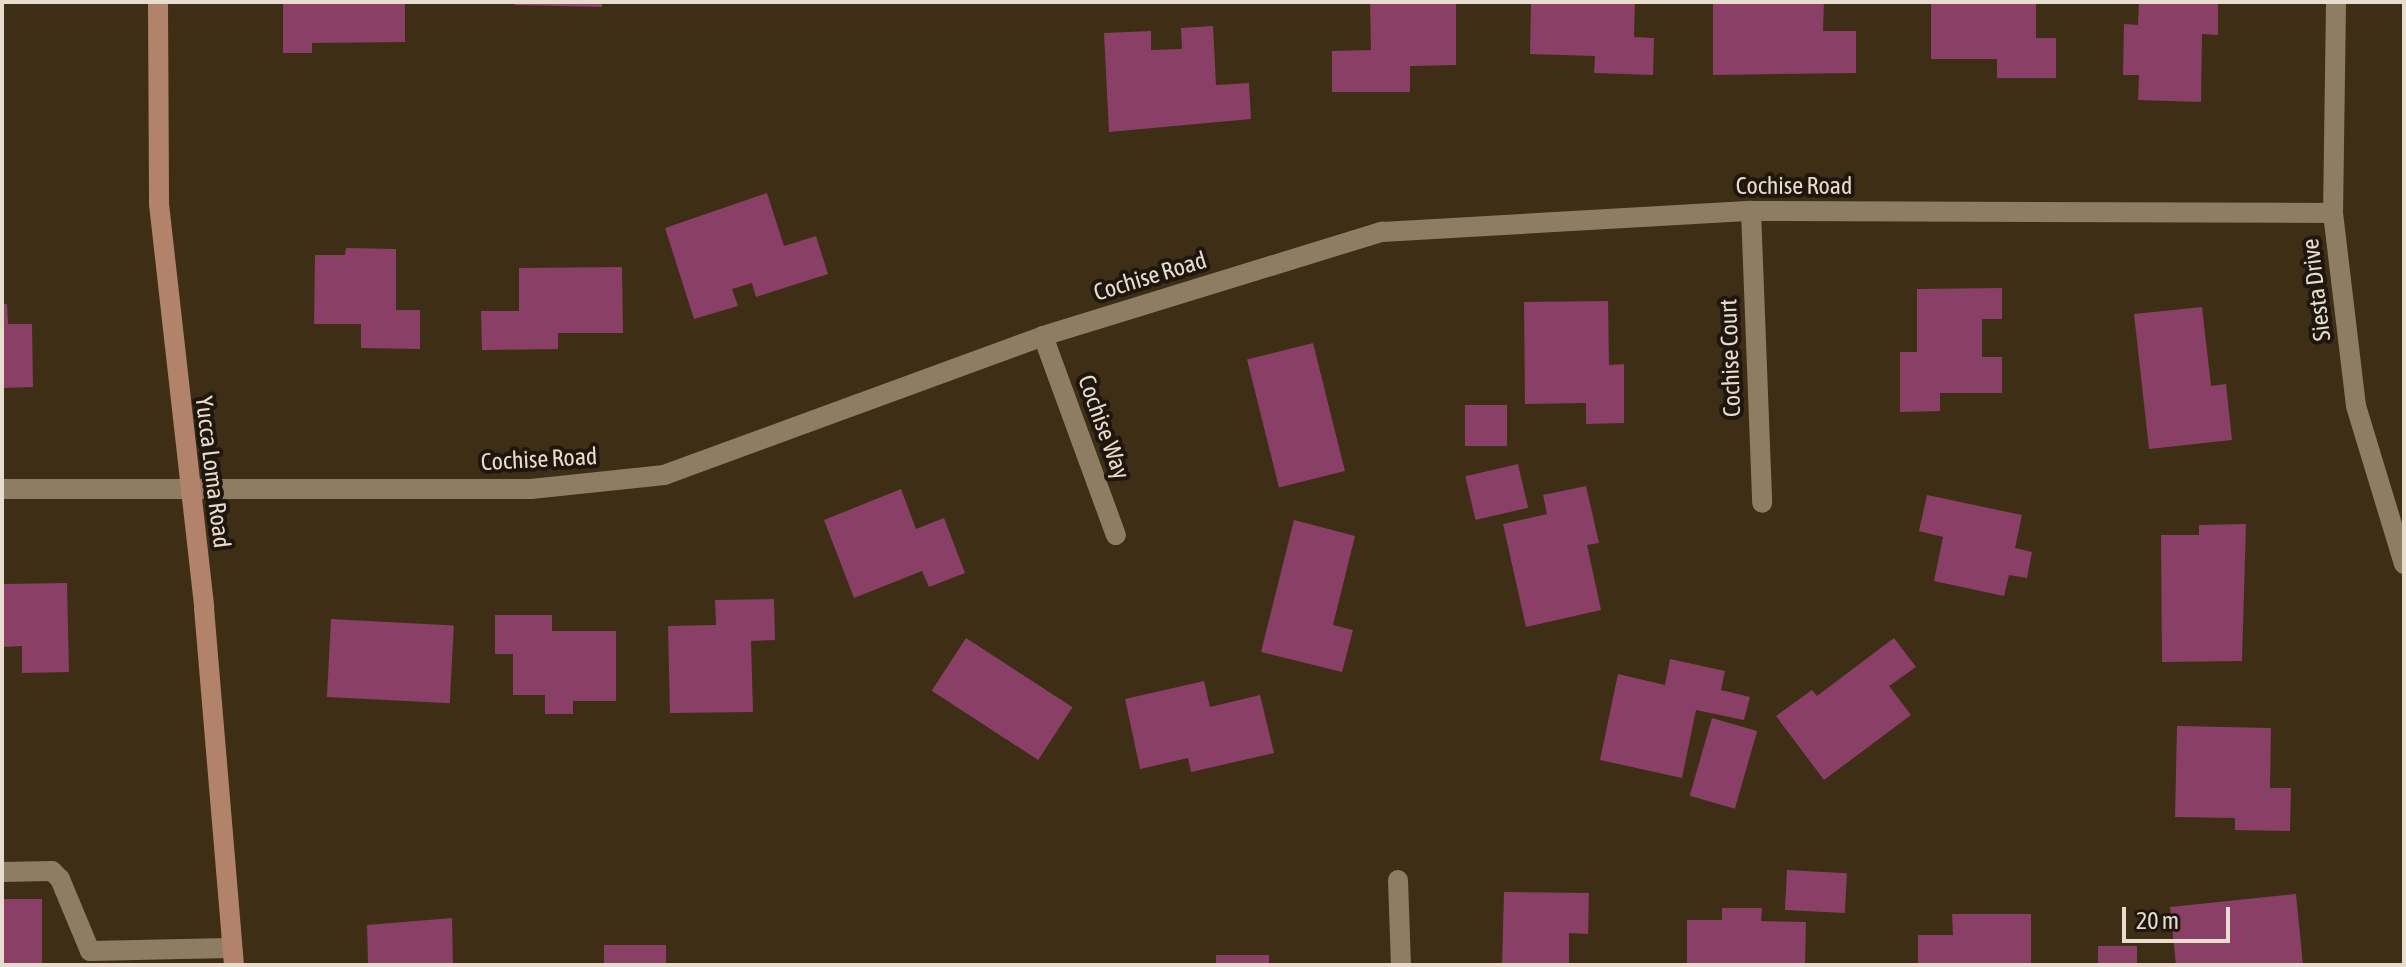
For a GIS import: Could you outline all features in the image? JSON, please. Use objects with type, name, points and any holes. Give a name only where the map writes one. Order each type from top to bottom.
[{"type":"main road","name":"Yucca Loma Road","points":[[158,2],[159,204],[225,822],[229,959]]},
{"type":"street","name":"Siesta Drive","points":[[2336,2],[2333,213],[2356,406],[2404,564]]},
{"type":"street","name":"Cochise Road","points":[[2,489],[531,489],[664,475],[1043,336],[1382,232],[1751,211],[2333,213]]},
{"type":"street","name":"Cochise Court","points":[[1751,211],[1762,503]]},
{"type":"street","name":"Cochise Way","points":[[1043,336],[1116,535]]},
{"type":"street","points":[[2,872],[52,871],[60,879],[90,951],[229,959]]},
{"type":"street","points":[[1398,880],[1401,965]]},
{"type":"building","points":[[283,2],[405,2],[405,42],[312,43],[312,53],[283,53]]},
{"type":"building","points":[[514,2],[602,2],[602,7],[514,5]]},
{"type":"building","points":[[1370,2],[1456,2],[1456,65],[1410,66],[1410,92],[1332,92],[1332,51],[1371,50]]},
{"type":"building","points":[[1531,2],[1635,2],[1634,37],[1654,38],[1653,75],[1594,73],[1595,56],[1530,54]]},
{"type":"building","points":[[1713,2],[1824,2],[1823,31],[1856,31],[1856,73],[1713,75]]},
{"type":"building","points":[[1931,2],[2036,2],[2036,38],[2056,38],[2056,78],[1997,78],[1997,59],[1931,59]]},
{"type":"building","points":[[2139,2],[2218,2],[2218,35],[2202,34],[2201,102],[2138,100],[2139,75],[2123,75],[2124,24],[2138,25]]},
{"type":"building","points":[[1213,26],[1216,85],[1249,83],[1251,119],[1109,132],[1104,33],[1151,31],[1151,50],[1182,49],[1181,28]]},
{"type":"building","points":[[767,193],[784,246],[816,236],[828,274],[756,297],[752,283],[732,289],[738,306],[694,319],[665,228]]},
{"type":"building","points":[[346,248],[396,249],[396,310],[420,310],[420,349],[361,348],[361,324],[314,324],[315,255],[345,255]]},
{"type":"building","points":[[622,267],[623,333],[558,333],[558,349],[482,350],[481,311],[519,311],[519,268]]},
{"type":"building","points":[[2002,288],[2002,319],[1982,319],[1982,357],[2002,357],[2002,393],[1940,393],[1940,411],[1900,412],[1900,352],[1917,352],[1917,289]]},
{"type":"building","points":[[1608,301],[1609,365],[1624,364],[1624,423],[1586,424],[1586,403],[1525,404],[1524,302]]},
{"type":"building","points":[[2,304],[7,304],[8,324],[32,324],[33,387],[2,388]]},
{"type":"building","points":[[2202,307],[2211,386],[2226,384],[2232,440],[2149,449],[2134,314]]},
{"type":"building","points":[[1313,343],[1345,471],[1279,488],[1247,359]]},
{"type":"building","points":[[1465,405],[1507,405],[1507,446],[1465,446]]},
{"type":"building","points":[[1518,464],[1528,508],[1476,520],[1465,476]]},
{"type":"building","points":[[1586,486],[1599,543],[1587,545],[1601,610],[1526,627],[1503,524],[1547,514],[1543,495]]},
{"type":"building","points":[[901,489],[916,529],[944,518],[965,573],[929,587],[922,571],[854,598],[824,520]]},
{"type":"building","points":[[1927,495],[2022,515],[2015,548],[2032,552],[2027,578],[2009,575],[2004,596],[1934,581],[1943,537],[1919,531]]},
{"type":"building","points":[[1294,520],[1355,536],[1333,625],[1353,630],[1342,672],[1261,652]]},
{"type":"building","points":[[2246,524],[2242,661],[2162,662],[2161,535],[2199,535],[2199,525]]},
{"type":"building","points":[[67,583],[69,672],[22,673],[22,646],[2,647],[2,584]]},
{"type":"building","points":[[774,599],[775,640],[751,641],[753,712],[670,713],[668,626],[716,625],[715,600]]},
{"type":"building","points":[[495,615],[552,615],[552,631],[616,631],[616,701],[573,701],[573,714],[545,714],[545,695],[513,695],[513,654],[495,654]]},
{"type":"building","points":[[331,619],[454,625],[450,703],[327,697]]},
{"type":"building","points":[[966,638],[1073,707],[1038,760],[932,691]]},
{"type":"building","points":[[1894,638],[1916,667],[1889,686],[1911,715],[1824,780],[1776,716],[1812,690],[1817,696]]},
{"type":"building","points":[[1670,659],[1725,671],[1721,690],[1750,697],[1744,720],[1696,710],[1682,778],[1600,760],[1618,674],[1665,685]]},
{"type":"building","points":[[1204,681],[1210,707],[1260,695],[1274,753],[1191,772],[1188,758],[1140,769],[1125,699]]},
{"type":"building","points":[[1712,718],[1757,731],[1735,809],[1690,796]]},
{"type":"building","points":[[2177,726],[2271,728],[2270,788],[2291,788],[2290,831],[2235,830],[2235,818],[2175,817]]},
{"type":"building","points":[[1787,870],[1847,873],[1845,913],[1785,910]]},
{"type":"building","points":[[1504,892],[1589,893],[1588,934],[1569,933],[1569,965],[1502,965]]},
{"type":"building","points":[[2296,894],[2303,965],[2176,965],[2170,907]]},
{"type":"building","points":[[2,899],[42,899],[42,965],[2,965]]},
{"type":"building","points":[[1722,908],[1762,908],[1761,921],[1806,922],[1805,965],[1687,965],[1687,920],[1722,920]]},
{"type":"building","points":[[1952,914],[2031,914],[2031,965],[1918,965],[1918,935],[1953,935]]},
{"type":"building","points":[[452,918],[453,965],[368,965],[367,925]]},
{"type":"building","points":[[604,945],[666,945],[666,965],[604,965]]},
{"type":"building","points":[[2098,946],[2137,946],[2137,965],[2098,965]]},
{"type":"building","points":[[1216,955],[1269,955],[1269,965],[1216,965]]}]
